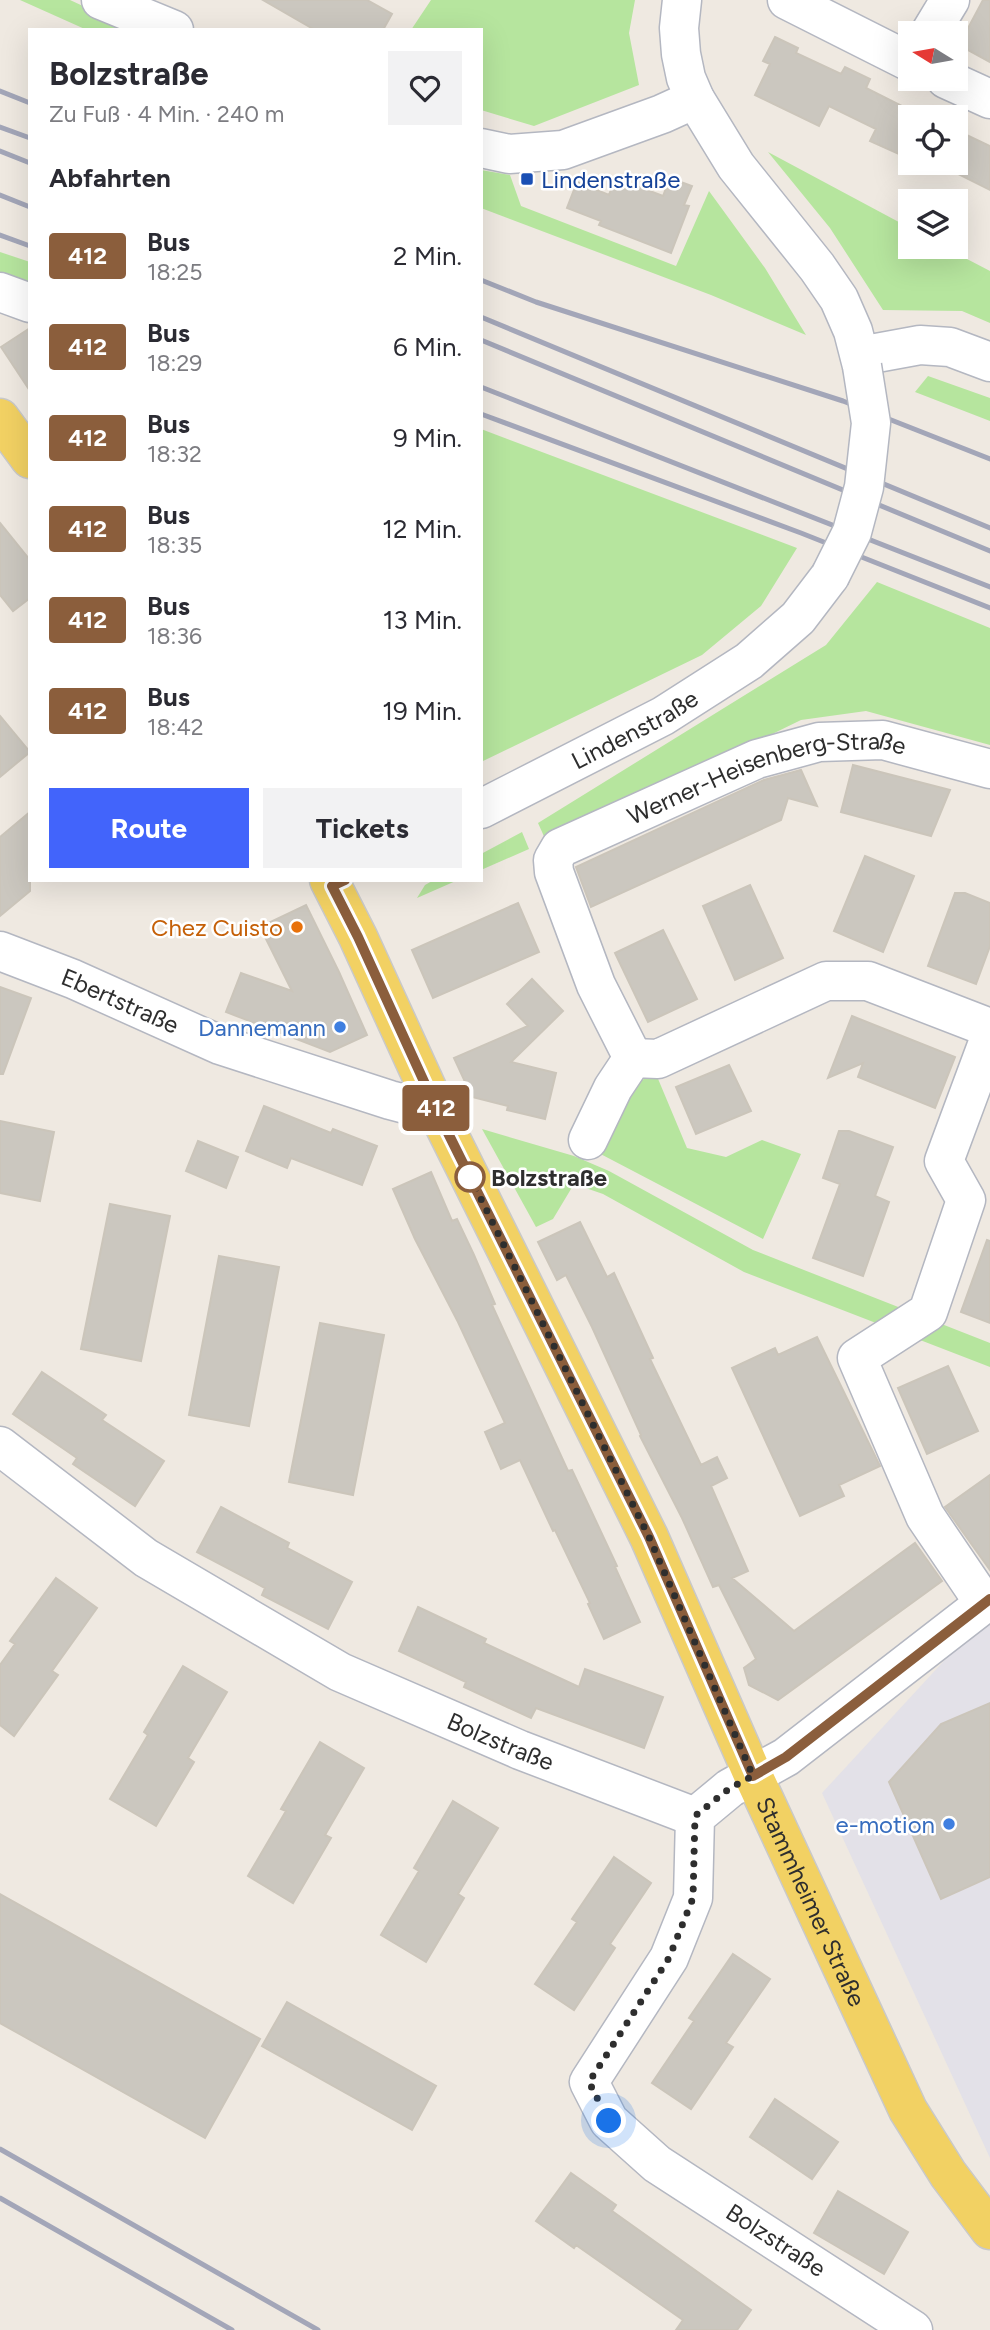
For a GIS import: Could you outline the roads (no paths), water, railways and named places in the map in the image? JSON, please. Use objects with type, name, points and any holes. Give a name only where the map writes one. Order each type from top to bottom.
[{"type":"main road","points":[[0,418],[28,456]]},
{"type":"main road","name":"Stammheimer Straße","points":[[335,882],[439,1113],[649,1537],[753,1776],[908,2110],[948,2174],[990,2230]]},
{"type":"street","points":[[101,0],[169,28]]},
{"type":"street","name":"Lindenstraße","points":[[483,808],[663,716],[749,661],[798,618],[830,576],[852,532],[864,487],[871,423],[853,331],[838,299],[817,267],[736,166],[695,99],[686,78],[681,54],[679,28],[682,0]]},
{"type":"street","points":[[787,0],[898,56]]},
{"type":"street","points":[[937,21],[950,0]]},
{"type":"street","points":[[968,89],[990,99]]},
{"type":"street","points":[[483,148],[509,154],[563,150],[651,119],[695,99]]},
{"type":"street","points":[[0,292],[28,302]]},
{"type":"street","points":[[861,361],[919,345],[950,347],[990,362]]},
{"type":"street","name":"Werner-Heisenberg-Straße","points":[[633,1058],[596,985],[554,872],[553,860],[561,848],[757,759],[819,742],[883,740],[990,769]]},
{"type":"street","name":"Ebertstraße","points":[[0,951],[74,979],[220,1045],[390,1100],[439,1113]]},
{"type":"street","points":[[588,1140],[613,1088],[633,1058],[658,1059],[827,981],[868,981],[990,1028]]},
{"type":"street","points":[[695,1816],[730,1788],[786,1757],[987,1601],[925,1516],[858,1358],[928,1312],[966,1200],[944,1160],[990,1037]]},
{"type":"street","name":"Bolzstraße","points":[[0,1446],[146,1558],[341,1672],[520,1750],[695,1816],[693,1898],[669,1958],[589,2082],[609,2121],[657,2164],[913,2330]]},
{"type":"railway","points":[[0,91],[28,102]]},
{"type":"railway","points":[[0,127],[28,137]]},
{"type":"railway","points":[[0,151],[28,162]]},
{"type":"railway","points":[[0,195],[28,206]]},
{"type":"railway","points":[[0,235],[28,245]]},
{"type":"railway","points":[[483,281],[536,302],[843,401],[990,459]]},
{"type":"railway","points":[[483,318],[990,528]]},
{"type":"railway","points":[[483,341],[990,551]]},
{"type":"railway","points":[[483,388],[990,587]]},
{"type":"railway","points":[[483,415],[801,533],[990,608]]},
{"type":"railway","points":[[0,2149],[318,2330]]},
{"type":"railway","points":[[0,2198],[232,2330]]},
{"type":"place","name":"Lindenstraße","points":[[527,179]]},
{"type":"place","name":"Chez Cuisto","points":[[297,927]]},
{"type":"place","name":"Dannemann","points":[[340,1027]]},
{"type":"place","name":"Bolzstraße","points":[[470,1177]]},
{"type":"place","name":"e-motion","points":[[949,1824]]}]
